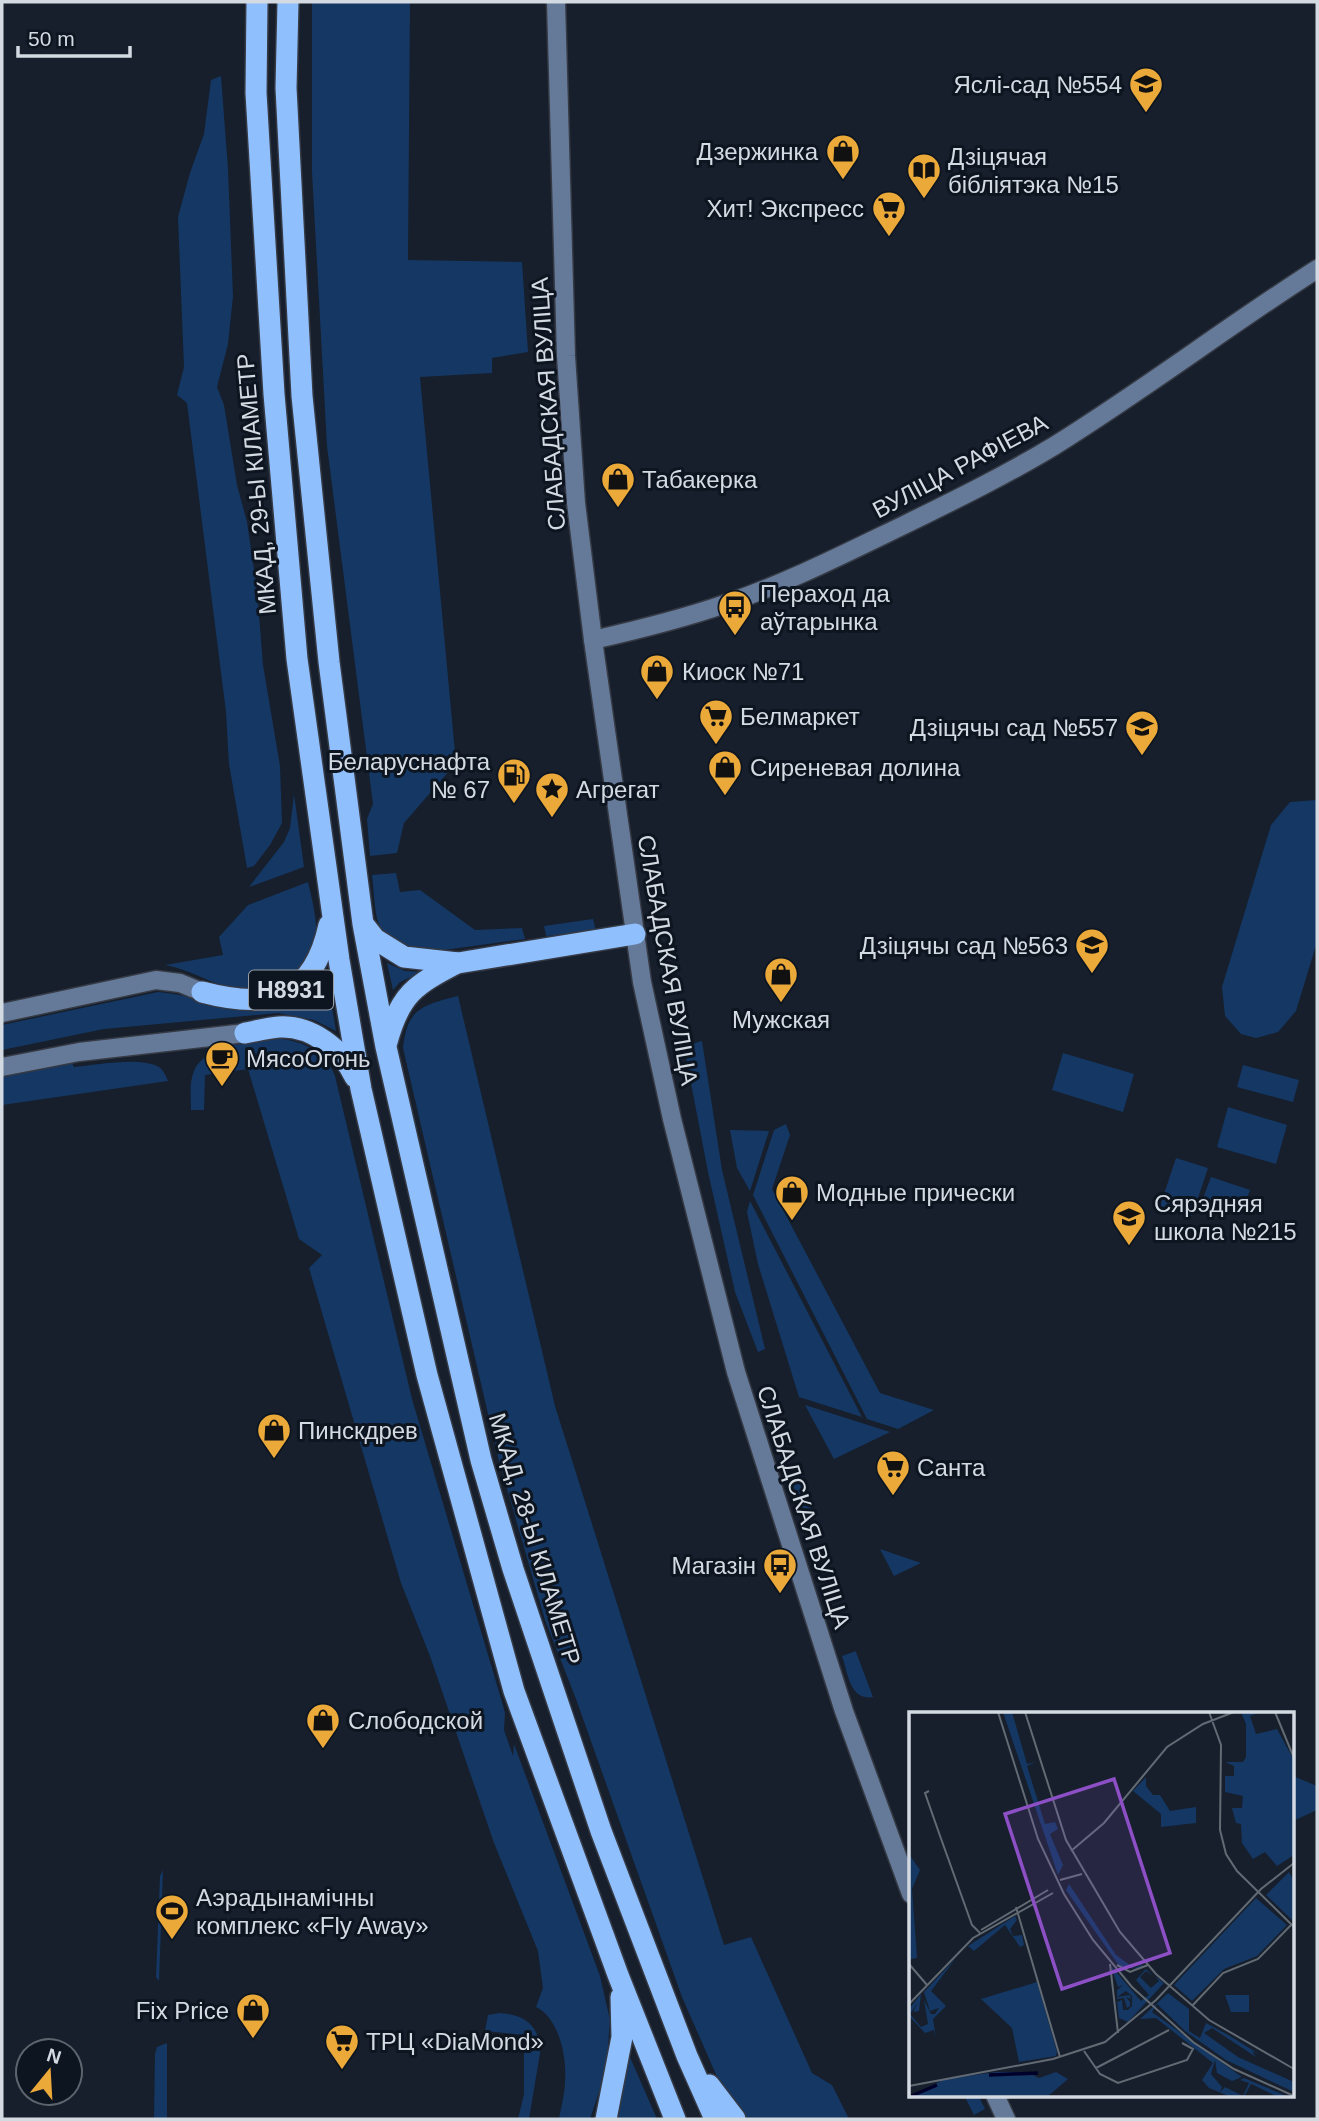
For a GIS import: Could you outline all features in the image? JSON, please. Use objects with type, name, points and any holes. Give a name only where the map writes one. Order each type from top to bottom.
[{"type":"highway","name":"МКАД, 29-Ы КІЛАМЕТР","points":[[257,2],[256,93],[275,408],[297,659],[332,913],[361,1089]]},
{"type":"highway","points":[[288,2],[286,88],[302,396],[329,662],[363,924],[375,939],[404,957],[458,963],[635,934]]},
{"type":"highway","name":"Н8931","points":[[202,992],[227,999],[250,1001],[272,998],[304,981],[316,967],[324,950],[332,913]]},
{"type":"highway","name":"МКАД, 28-Ы КІЛАМЕТР","points":[[363,924],[386,1047],[481,1460],[513,1569],[601,1831],[687,2056],[715,2119]]},
{"type":"highway","points":[[386,1047],[398,1009],[410,993],[426,979],[458,963]]},
{"type":"highway","name":"Н8931","points":[[245,1033],[281,1027],[314,1035],[341,1054],[361,1089]]},
{"type":"highway","points":[[361,1089],[426,1374],[514,1691],[618,1975],[675,2119]]},
{"type":"highway","points":[[606,2119],[622,2036],[618,1975]]},
{"type":"highway","points":[[687,2056],[735,2119]]},
{"type":"main road","name":"СЛАБАДСКАЯ ВУЛІЦА","points":[[556,2],[566,356],[576,503],[642,982],[672,1119],[736,1372],[844,1710],[909,1889]]},
{"type":"main road","name":"ВУЛІЦА РАФІЕВА","points":[[593,640],[635,631],[726,604],[839,557],[931,512],[1052,447],[1138,392],[1317,269]]},
{"type":"main road","name":"Н8931","points":[[2,1013],[156,980],[180,983],[202,992]]},
{"type":"main road","name":"Н8931","points":[[2,1068],[79,1052],[245,1033]]},
{"type":"main road","points":[[995,2096],[1006,2119]]},
{"type":"shaded area","points":[[312,2],[410,2],[408,260],[522,262],[528,352],[492,358],[492,373],[420,377],[456,763],[404,823],[397,853],[370,856],[367,819],[373,804],[327,446],[312,172]]},
{"type":"shaded area","points":[[221,76],[233,296],[228,344],[217,387],[224,405],[237,485],[247,522],[257,590],[263,665],[280,766],[282,823],[254,866],[247,868],[229,764],[226,712],[187,403],[177,395],[184,367],[178,217],[204,134],[211,80]]},
{"type":"shaded area","points":[[294,794],[304,867],[249,887],[284,842],[290,828]]},
{"type":"shaded area","points":[[1317,800],[1317,942],[1296,1011],[1278,1032],[1256,1038],[1241,1034],[1225,1016],[1222,987],[1271,825],[1290,802]]},
{"type":"shaded area","points":[[396,873],[400,892],[420,890],[475,930],[522,928],[525,939],[422,953],[393,942],[380,926],[372,875]]},
{"type":"shaded area","points":[[308,882],[316,935],[307,961],[289,979],[264,989],[237,989],[165,965],[223,955],[219,937],[248,905]]},
{"type":"shaded area","points":[[593,919],[596,931],[546,936],[544,926]]},
{"type":"shaded area","points":[[387,963],[405,971],[422,972],[400,982],[393,990]]},
{"type":"shaded area","points":[[326,972],[336,1031],[314,1020],[278,1013],[104,1029],[2,1050],[2,1025],[158,992],[226,1006],[267,1009],[286,1004],[306,992]]},
{"type":"shaded area","points":[[458,996],[555,1406],[724,1945],[751,1937],[812,2073],[832,2085],[849,2119],[746,2119],[722,2088],[682,1997],[576,1699],[545,1620],[499,1461],[403,1048],[408,1024],[419,1010],[435,1002]]},
{"type":"shaded area","points":[[274,1038],[293,1041],[310,1048],[325,1059],[335,1076],[412,1399],[502,1702],[505,1713],[504,1730],[513,1756],[514,1744],[600,1976],[610,2020],[606,2071],[590,2119],[559,2119],[565,2086],[565,2061],[556,2029],[544,2012],[536,2007],[543,1988],[538,1951],[494,1843],[430,1656],[401,1583],[309,1268],[322,1255],[299,1239],[248,1069],[205,1075],[204,1110],[191,1110],[191,1080],[199,1063],[207,1056],[229,1047]]},
{"type":"shaded area","points":[[702,1041],[722,1170],[765,1349],[758,1352],[735,1292],[686,1057],[691,1046]]},
{"type":"shaded area","points":[[1063,1053],[1134,1074],[1123,1112],[1052,1090]]},
{"type":"shaded area","points":[[141,1062],[159,1067],[168,1081],[2,1105],[2,1077],[72,1063],[74,1067]]},
{"type":"shaded area","points":[[1243,1065],[1299,1080],[1293,1102],[1237,1087]]},
{"type":"shaded area","points":[[1228,1107],[1287,1125],[1276,1164],[1217,1147]]},
{"type":"shaded area","points":[[786,1124],[790,1135],[772,1189],[880,1393],[934,1410],[898,1429],[867,1419],[753,1195],[774,1130]]},
{"type":"shaded area","points":[[730,1130],[769,1131],[750,1191],[737,1168]]},
{"type":"shaded area","points":[[1176,1158],[1208,1168],[1192,1216],[1160,1206]]},
{"type":"shaded area","points":[[1211,1177],[1250,1190],[1241,1215],[1202,1201]]},
{"type":"shaded area","points":[[750,1201],[862,1417],[799,1397],[758,1264],[747,1212]]},
{"type":"shaded area","points":[[805,1405],[890,1432],[834,1459]]},
{"type":"shaded area","points":[[800,1468],[812,1508],[797,1513],[788,1473]]},
{"type":"shaded area","points":[[880,1549],[921,1563],[894,1576]]},
{"type":"shaded area","points":[[856,1651],[873,1697],[859,1695],[848,1677],[842,1656]]},
{"type":"shaded area","points":[[1294,1776],[1317,1786],[1317,1810],[1294,1821]]},
{"type":"shaded area","points":[[163,1870],[159,1981],[156,1977],[160,1876]]},
{"type":"shaded area","points":[[500,2013],[528,2022],[539,2039],[541,2047],[529,2119],[518,2119],[524,2094],[524,2035],[485,2031],[488,2015]]},
{"type":"shaded area","points":[[167,2043],[167,2119],[154,2119],[155,2054],[157,2047]]},
{"type":"shaded area","points":[[626,2048],[657,2119],[616,2119],[624,2082]]},
{"type":"shaded area","points":[[964,2096],[978,2096],[985,2109],[974,2115]]},
{"type":"place","name":"Яслі-сад №554","points":[[1146,114]]},
{"type":"place","name":"Дзержинка","points":[[843,181]]},
{"type":"place","name":"Дзіцячая бібліятэка №15","points":[[924,200]]},
{"type":"place","name":"Хит! Экспресс","points":[[889,238]]},
{"type":"place","name":"Табакерка","points":[[618,509]]},
{"type":"place","name":"Пераход да аўтарынка","points":[[735,637]]},
{"type":"place","name":"Киоск №71","points":[[657,701]]},
{"type":"place","name":"Белмаркет","points":[[716,746]]},
{"type":"place","name":"Дзіцячы сад №557","points":[[1142,757]]},
{"type":"place","name":"Сиреневая долина","points":[[725,797]]},
{"type":"place","name":"Беларуснафта № 67","points":[[514,805]]},
{"type":"place","name":"Агрегат","points":[[552,819]]},
{"type":"place","name":"Дзіцячы сад №563","points":[[1092,975]]},
{"type":"place","name":"Мужская","points":[[781,1004]]},
{"type":"place","name":"МясоОгонь","points":[[222,1088]]},
{"type":"place","name":"Модные прически","points":[[792,1222]]},
{"type":"place","name":"Сярэдняя школа №215","points":[[1129,1247]]},
{"type":"place","name":"Пинскдрев","points":[[274,1460]]},
{"type":"place","name":"Санта","points":[[893,1497]]},
{"type":"place","name":"Магазін","points":[[780,1595]]},
{"type":"place","name":"Слободской","points":[[323,1750]]},
{"type":"place","name":"Аэрадынамічны комплекс «Fly Away»","points":[[172,1941]]},
{"type":"place","name":"Fix Price","points":[[253,2040]]},
{"type":"place","name":"ТРЦ «DiaMond»","points":[[342,2071]]}]
